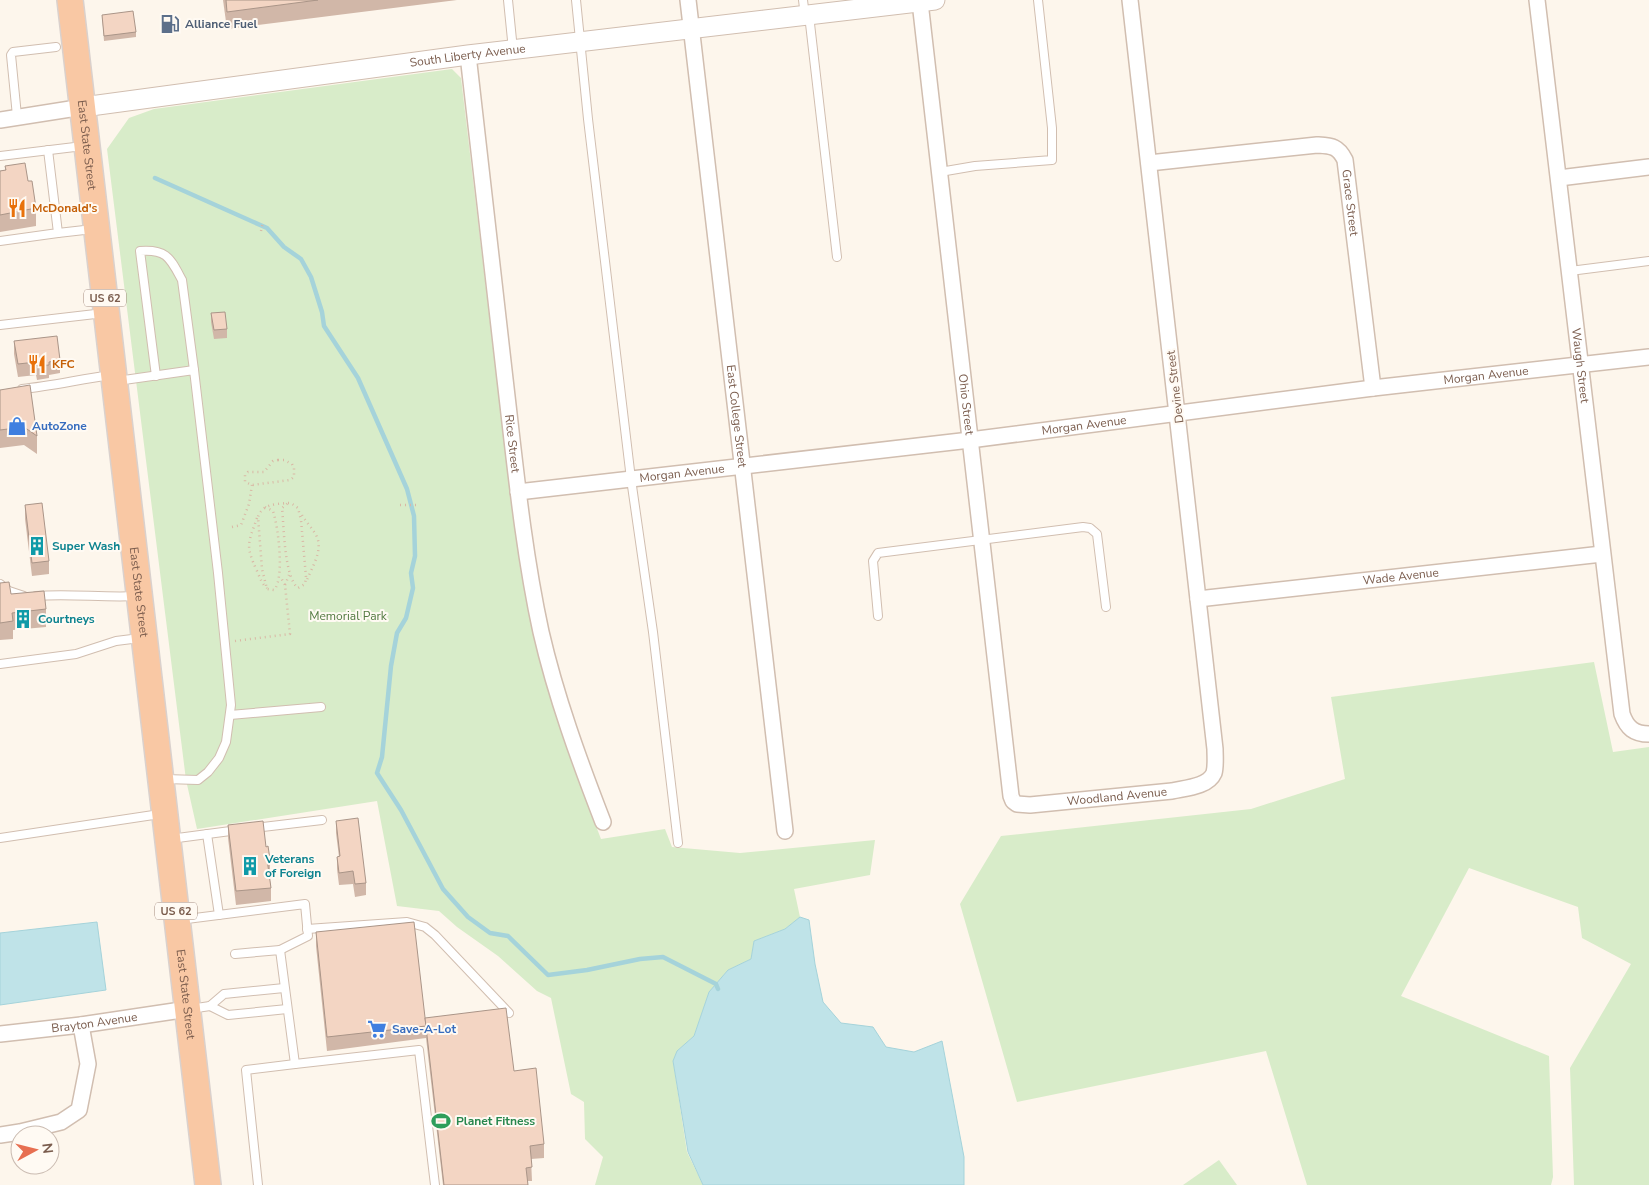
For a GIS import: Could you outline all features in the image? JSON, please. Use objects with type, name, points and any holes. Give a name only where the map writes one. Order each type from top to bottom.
[{"type":"highway","name":"East State Street","points":[[70,0],[177,920],[199,1008],[208,1185]]},
{"type":"street","name":"East College Street","points":[[688,0],[786,831]]},
{"type":"street","name":"Devine Street","points":[[1130,0],[1215,749],[1213,774]]},
{"type":"street","name":"Waugh Street","points":[[1537,0],[1622,714],[1630,729],[1638,733],[1649,734]]},
{"type":"street","name":"South Liberty Avenue","points":[[0,120],[17,116],[513,50],[692,29],[806,10],[927,1]]},
{"type":"street","name":"Ohio Street","points":[[927,1],[940,172],[970,440],[1011,796],[1017,804]]},
{"type":"street","name":"Rice Street","points":[[468,56],[518,492],[535,600],[549,662],[575,748],[603,822]]},
{"type":"street","name":"Grace Street","points":[[1149,163],[1317,145],[1330,146],[1341,152],[1345,160],[1373,388]]},
{"type":"street","points":[[1558,178],[1649,167]]},
{"type":"street","name":"Morgan Avenue","points":[[518,492],[970,440],[1373,388],[1649,358]]},
{"type":"street","name":"Wade Avenue","points":[[1198,599],[1602,554]]},
{"type":"street","name":"Woodland Avenue","points":[[1017,804],[1030,805],[1172,790],[1201,784],[1213,774]]},
{"type":"street","name":"Brayton Avenue","points":[[0,1034],[81,1025],[199,1008]]},
{"type":"street","points":[[0,1135],[61,1122],[79,1110],[88,1064],[81,1025]]},
{"type":"lane","points":[[508,0],[513,50]]},
{"type":"lane","points":[[576,0],[582,42],[588,119],[678,843]]},
{"type":"lane","points":[[940,172],[975,166],[1052,160],[1052,128],[1038,0]]},
{"type":"lane","points":[[806,10],[837,257]]},
{"type":"lane","points":[[17,116],[11,55],[13,52],[56,47]]},
{"type":"lane","points":[[0,156],[87,145]]},
{"type":"lane","points":[[48,150],[58,233]]},
{"type":"lane","points":[[0,241],[97,228]]},
{"type":"lane","points":[[156,376],[140,250],[154,249],[163,252],[175,267],[182,280],[190,326],[226,642],[231,705],[226,742],[219,758],[208,772],[198,780],[161,778]]},
{"type":"lane","points":[[1570,271],[1649,261]]},
{"type":"lane","points":[[0,325],[106,313]]},
{"type":"lane","points":[[10,390],[57,385],[69,381],[156,376],[194,370]]},
{"type":"lane","points":[[878,616],[873,561],[878,553],[1083,526],[1090,528],[1097,534],[1106,607]]},
{"type":"lane","points":[[0,584],[9,591],[23,596],[62,594],[118,597],[140,596]]},
{"type":"lane","points":[[0,664],[76,654],[116,641],[144,638]]},
{"type":"lane","points":[[230,715],[321,707]]},
{"type":"lane","points":[[0,838],[165,814]]},
{"type":"lane","points":[[168,840],[322,820]]},
{"type":"lane","points":[[207,834],[219,915]]},
{"type":"lane","points":[[177,920],[305,904],[308,936],[280,950],[235,954]]},
{"type":"lane","points":[[307,928],[406,922],[416,924],[435,935],[509,1013]]},
{"type":"lane","points":[[280,950],[295,1064]]},
{"type":"lane","points":[[199,1008],[224,994],[284,988]]},
{"type":"lane","points":[[199,1008],[228,1015],[287,1009]]},
{"type":"lane","points":[[258,1185],[246,1070],[418,1050],[435,1185]]},
{"type":"path","points":[[261,231],[264,222]]},
{"type":"path","points":[[284,460],[292,464],[294,468],[294,478],[290,480],[252,485],[245,482],[246,475],[252,472],[264,472],[274,462],[284,460]]},
{"type":"path","points":[[232,526],[241,525],[249,504],[252,485]]},
{"type":"path","points":[[265,507],[273,511],[275,518],[280,574],[276,588],[271,590],[263,585],[249,556],[250,538],[260,510],[265,507],[288,503],[295,505],[316,534],[318,541],[317,556],[302,587],[296,586],[290,574],[282,508],[288,503]]},
{"type":"path","points":[[400,505],[419,505]]},
{"type":"path","points":[[300,512],[305,584]]},
{"type":"path","points":[[258,517],[261,559],[267,588]]},
{"type":"path","points":[[226,642],[290,634],[285,585],[280,574]]},
{"type":"path","points":[[285,585],[290,574]]},
{"type":"green space","name":"Memorial Park","points":[[452,69],[461,78],[510,491],[532,619],[572,764],[601,839],[665,829],[672,847],[740,853],[875,840],[870,875],[794,889],[800,917],[785,929],[754,941],[751,959],[728,970],[709,992],[694,1036],[677,1051],[673,1061],[687,1152],[703,1185],[595,1185],[603,1157],[585,1139],[584,1102],[571,1094],[551,998],[537,991],[498,956],[457,927],[439,911],[397,906],[377,801],[197,829],[186,780],[107,149],[129,118],[154,109]]},
{"type":"green space","points":[[1594,662],[1613,752],[1649,747],[1649,1185],[1574,1185],[1570,1068],[1631,964],[1582,938],[1578,907],[1469,868],[1401,996],[1549,1056],[1553,1177],[1551,1185],[1307,1185],[1266,1051],[1017,1102],[960,904],[1001,836],[1251,809],[1345,779],[1331,697]]},
{"type":"green space","points":[[1219,1160],[1237,1185],[1183,1185]]},
{"type":"water","points":[[800,917],[809,920],[823,1002],[841,1023],[873,1027],[886,1047],[914,1052],[942,1041],[964,1157],[964,1185],[703,1185],[688,1152],[673,1061],[677,1051],[694,1036],[709,992],[728,970],[751,959],[754,941],[785,929]]},
{"type":"water","points":[[97,922],[106,990],[0,1005],[0,933]]},
{"type":"building","points":[[226,0],[318,0],[227,12]]},
{"type":"building","points":[[133,11],[136,32],[104,36],[102,15]]},
{"type":"building","points":[[25,163],[28,181],[32,181],[36,208],[0,215],[0,171],[6,170],[5,166]]},
{"type":"building","points":[[225,312],[227,329],[214,330],[211,313]]},
{"type":"building","points":[[57,336],[60,360],[49,362],[49,365],[37,366],[36,362],[18,364],[14,341]]},
{"type":"building","points":[[30,385],[37,436],[24,427],[0,430],[0,390]]},
{"type":"building","name":"Super Wash","points":[[42,503],[49,561],[32,563],[25,505]]},
{"type":"building","points":[[9,582],[11,594],[44,591],[46,609],[12,613],[13,621],[0,623],[0,583]]},
{"type":"building","points":[[358,818],[366,883],[355,884],[353,871],[339,873],[337,857],[340,856],[336,821]]},
{"type":"building","name":"Veterans of Foreign","points":[[263,821],[266,847],[268,846],[270,859],[267,859],[271,888],[236,891],[228,825]]},
{"type":"building","points":[[414,922],[426,1026],[327,1037],[316,932]]},
{"type":"building","points":[[506,1008],[514,1071],[536,1068],[544,1144],[530,1146],[532,1167],[526,1168],[528,1185],[444,1185],[425,1018]]},
{"type":"waterway","points":[[155,178],[267,228],[284,247],[301,259],[311,277],[322,312],[324,326],[358,378],[407,489],[414,516],[415,556],[411,573],[413,588],[406,618],[397,633],[391,666],[382,757],[377,773],[401,810],[443,889],[468,917],[490,933],[508,936],[548,975],[587,970],[640,959],[663,957],[716,984],[718,989]]},
{"type":"place","name":"Alliance Fuel","points":[[170,24]]},
{"type":"place","name":"McDonald's","points":[[17,208]]},
{"type":"place","name":"KFC","points":[[37,364]]},
{"type":"place","name":"AutoZone","points":[[17,426]]},
{"type":"place","name":"Super Wash","points":[[37,546]]},
{"type":"place","name":"Courtneys","points":[[23,619]]},
{"type":"place","name":"Veterans of Foreign","points":[[250,866]]},
{"type":"place","name":"Save-A-Lot","points":[[377,1029]]},
{"type":"place","name":"Planet Fitness","points":[[441,1121]]}]
